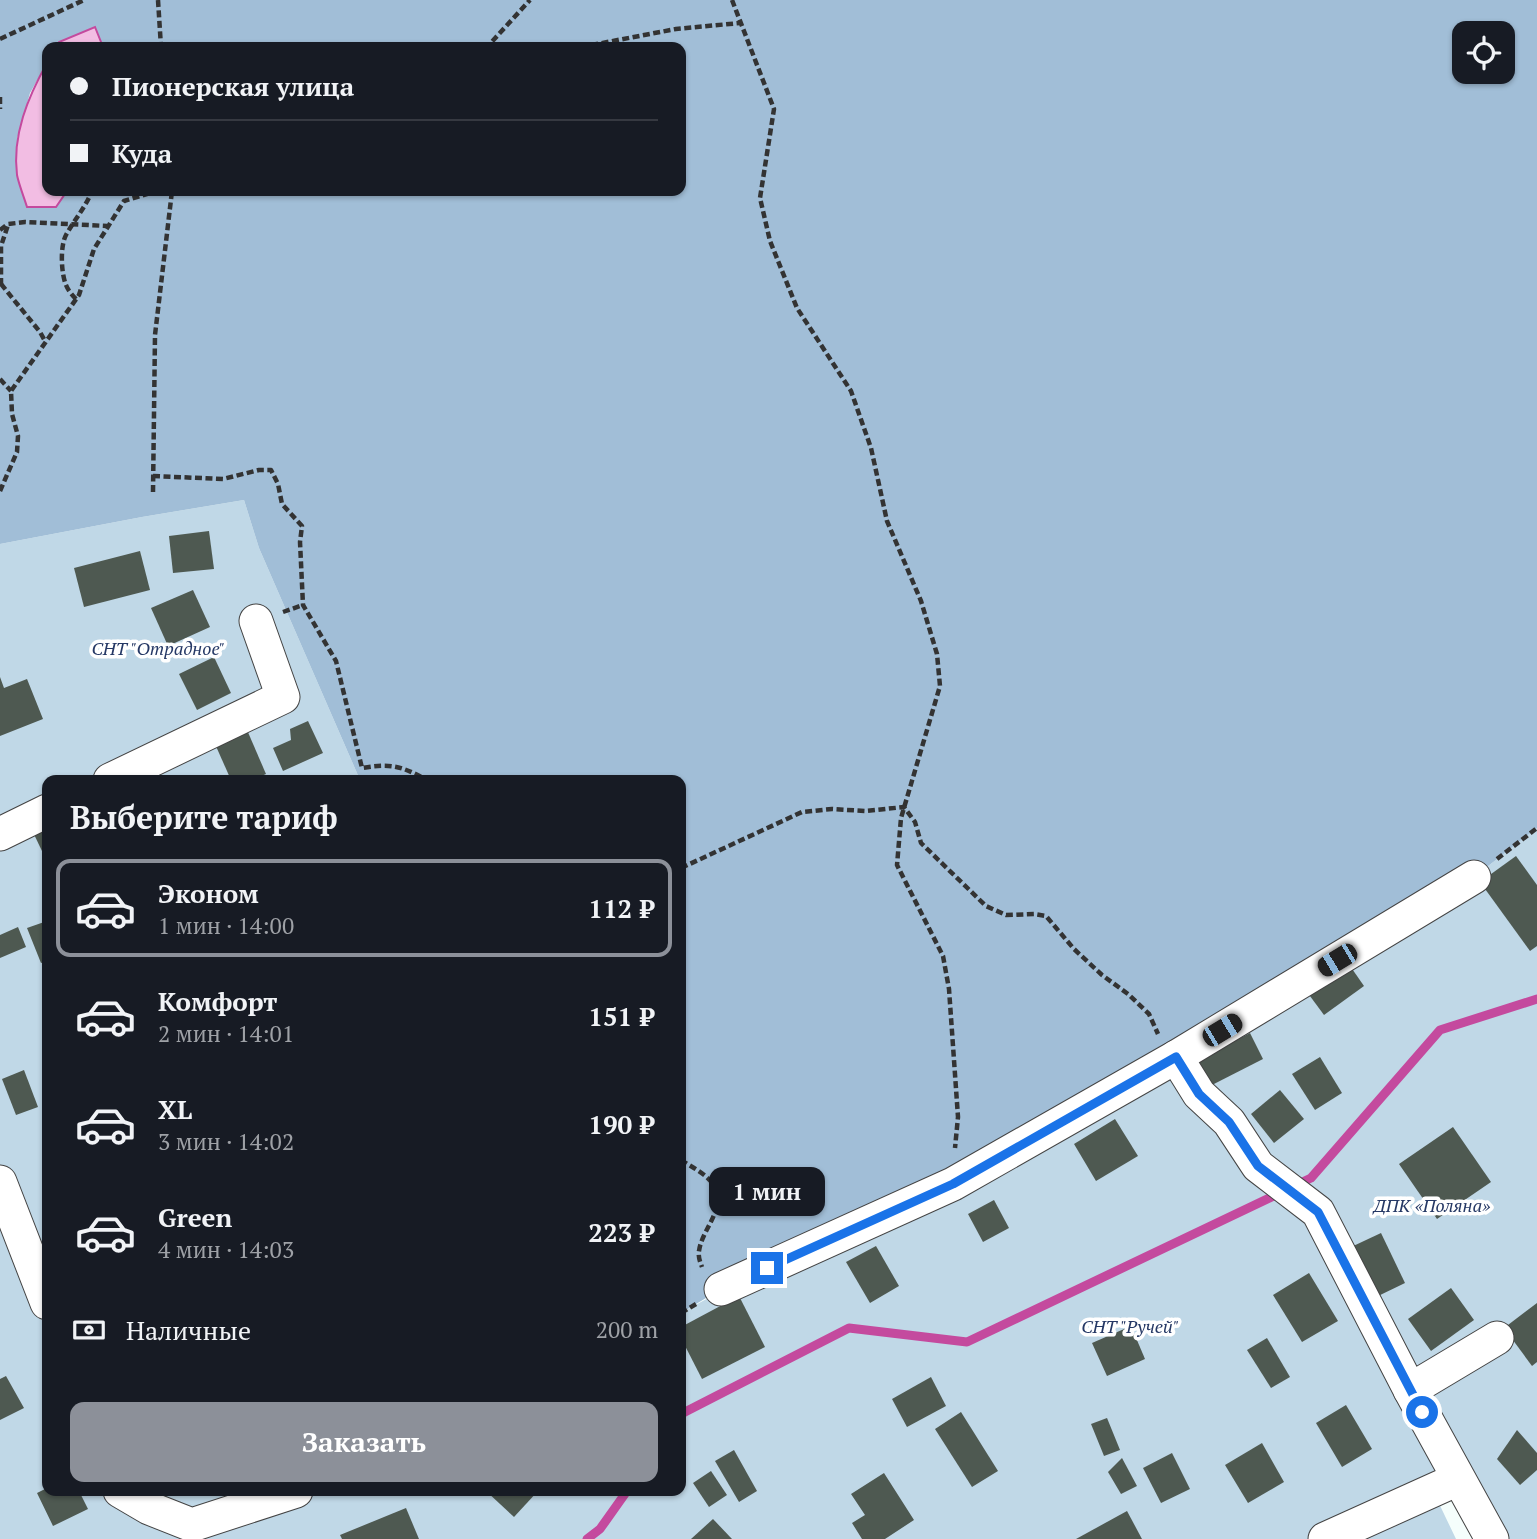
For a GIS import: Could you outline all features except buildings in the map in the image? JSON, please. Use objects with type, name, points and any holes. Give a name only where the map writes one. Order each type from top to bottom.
[{"type":"street","points":[[120,775],[283,697],[256,621]]},
{"type":"street","points":[[0,834],[42,813]]},
{"type":"street","points":[[712,1281],[953,1184],[1176,1057],[1475,877]]},
{"type":"street","points":[[1176,1057],[1199,1094],[1229,1122],[1258,1166],[1311,1207],[1492,1539]]},
{"type":"street","points":[[0,1182],[42,1290]]},
{"type":"street","points":[[1410,1390],[1497,1338]]},
{"type":"street","points":[[1325,1539],[1458,1479]]},
{"type":"street","points":[[129,1496],[149,1508],[192,1525],[281,1496]]},
{"type":"path","points":[[0,39],[84,0]]},
{"type":"path","points":[[158,0],[161,42]]},
{"type":"path","points":[[492,42],[530,0]]},
{"type":"path","points":[[732,0],[774,109],[760,198],[770,241],[797,308],[851,391],[872,448],[887,521],[921,601],[937,654],[940,686],[904,807],[897,865],[943,956],[949,989],[958,1117],[953,1184]]},
{"type":"path","points":[[607,42],[676,29],[740,23]]},
{"type":"path","points":[[0,97],[0,109]]},
{"type":"path","points":[[76,299],[66,288],[63,243],[90,196]]},
{"type":"path","points":[[10,391],[76,299],[94,249],[107,226],[124,201],[140,196]]},
{"type":"path","points":[[153,492],[155,335],[171,196]]},
{"type":"path","points":[[0,230],[8,225],[24,222],[107,226]]},
{"type":"path","points":[[8,225],[1,246],[1,286],[45,341]]},
{"type":"path","points":[[0,379],[10,391],[18,436],[17,452],[0,491]]},
{"type":"path","points":[[153,476],[223,479],[259,470],[271,470],[278,484],[282,504],[302,526],[300,542],[303,605],[336,661],[362,768],[385,764],[418,775]]},
{"type":"path","points":[[686,865],[802,812],[832,809],[866,811],[904,807]]},
{"type":"path","points":[[904,807],[915,821],[921,843],[986,906],[1006,915],[1046,916],[1074,950],[1149,1014],[1160,1037],[1176,1057]]},
{"type":"path","points":[[1475,877],[1537,828]]},
{"type":"path","points":[[686,1164],[712,1182],[718,1196],[714,1219],[702,1237],[698,1253],[712,1281]]},
{"type":"green space","points":[[244,500],[259,548],[358,775],[42,775],[42,1496],[686,1496],[686,1310],[1474,877],[1537,828],[1537,1539],[1492,1539],[1457,1478],[1433,1491],[1456,1539],[0,1539],[0,544]]},
{"type":"shaded area","points":[[0,0],[1537,0],[1537,828],[1474,877],[953,1183],[721,1289],[686,1310],[686,775],[358,775],[259,548],[244,500],[0,544]]},
{"type":"shaded area","points":[[95,27],[101,42],[59,42]]},
{"type":"shaded area","points":[[42,73],[42,196],[64,196],[56,207],[27,207],[17,175],[19,131]]},
{"type":"waterway","points":[[1294,1186],[1311,1178],[1440,1030],[1537,999]]},
{"type":"waterway","points":[[686,1411],[849,1328],[967,1342],[1282,1192]]},
{"type":"waterway","points":[[587,1539],[600,1529],[623,1496]]},
{"type":"route","points":[[767,1268],[953,1184],[1176,1057],[1199,1094],[1229,1122],[1258,1166],[1318,1212],[1422,1412]]},
{"type":"park label","name":"СНТ \"Отрадное\"","points":[[158,648]]},
{"type":"park label","name":"ДПК «Поляна»","points":[[1432,1205]]},
{"type":"park label","name":"СНТ \"Ручей\"","points":[[1130,1326]]}]
